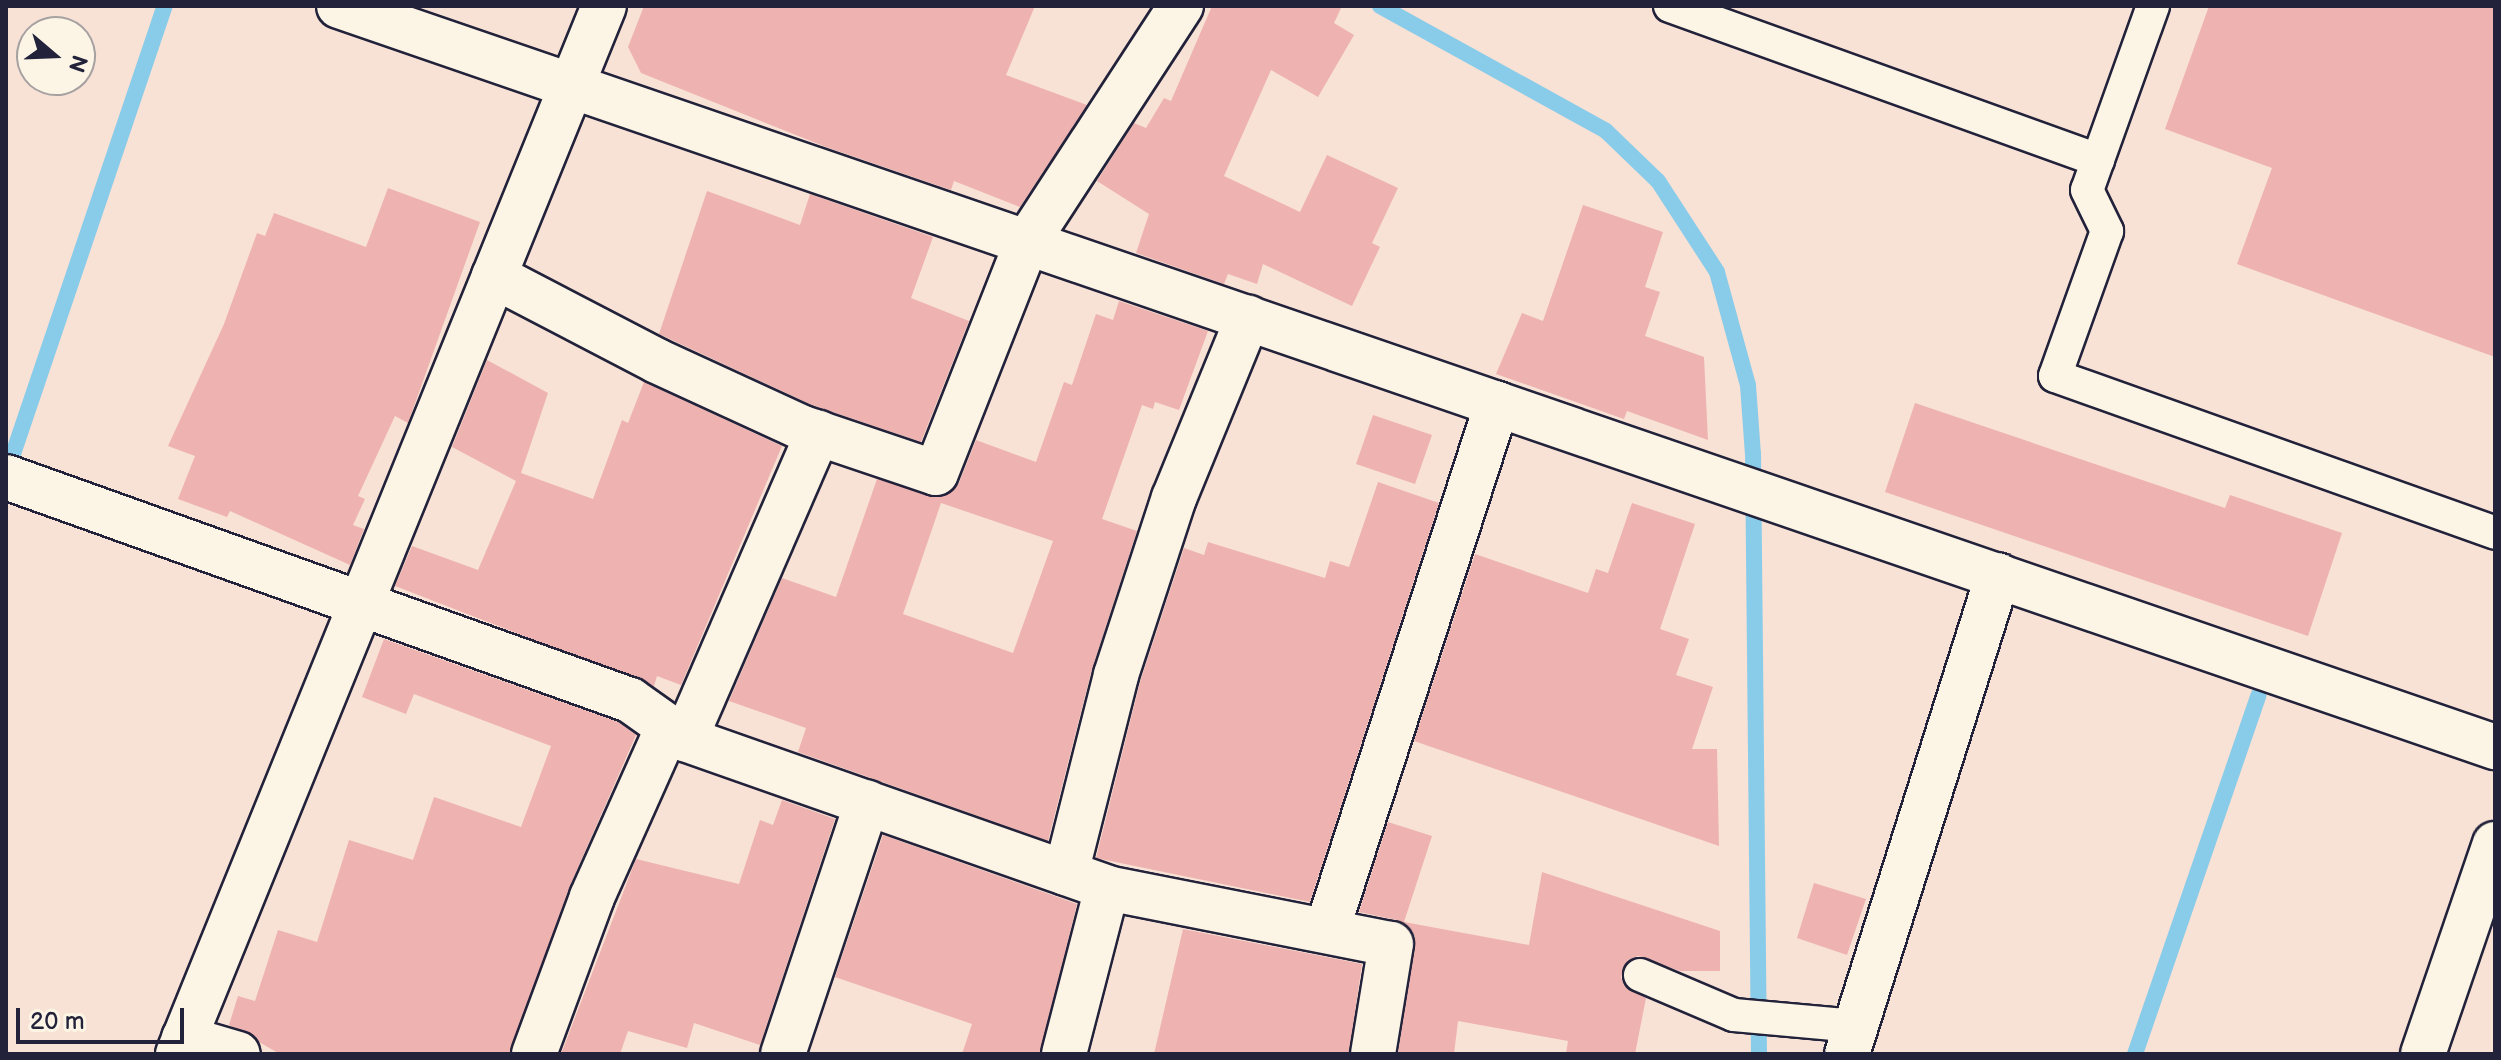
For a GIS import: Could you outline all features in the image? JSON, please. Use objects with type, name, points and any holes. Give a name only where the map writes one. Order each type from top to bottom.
[{"type":"street","points":[[339,6],[2495,747]]},
{"type":"street","points":[[238,1054],[181,1046],[604,6]]},
{"type":"street","points":[[494,276],[657,361],[818,433],[936,473],[1027,242],[1181,6]]},
{"type":"street","points":[[1066,873],[1116,675],[1160,542],[1248,318]]},
{"type":"street","points":[[1327,930],[1497,404]]},
{"type":"street","points":[[534,1054],[592,897],[677,733],[818,433]]},
{"type":"street","points":[[6,477],[361,601],[630,700],[677,733],[1107,888],[1391,944],[1373,1054]]},
{"type":"street","points":[[1852,1040],[1998,575]]},
{"type":"street","points":[[783,1054],[867,803]]},
{"type":"street","points":[[2423,1054],[2495,844]]},
{"type":"street","points":[[1064,1054],[1107,888]]},
{"type":"lane","points":[[1670,6],[2098,160]]},
{"type":"lane","points":[[2153,6],[2087,190],[2107,231],[2055,376],[2495,533]]},
{"type":"lane","points":[[1640,975],[1734,1015],[1785,1020],[1852,1040]]},
{"type":"building","points":[[644,6],[1035,6],[1006,75],[1087,105],[1020,207],[954,181],[951,190],[826,147],[641,73],[628,47]]},
{"type":"building","points":[[1212,6],[1342,6],[1334,23],[1354,35],[1318,97],[1271,70],[1224,176],[1300,212],[1327,155],[1398,188],[1372,243],[1380,247],[1352,306],[1263,264],[1257,284],[1228,274],[1224,284],[1136,253],[1149,214],[1097,181],[1134,123],[1146,128],[1164,98],[1171,101]]},
{"type":"building","points":[[2209,6],[2495,6],[2495,357],[2237,264],[2272,168],[2165,129]]},
{"type":"building","points":[[388,188],[480,222],[408,423],[395,416],[358,496],[365,499],[353,525],[364,529],[350,565],[230,511],[227,517],[178,499],[195,456],[168,446],[224,324],[257,233],[265,236],[274,213],[366,247]]},
{"type":"building","points":[[707,191],[800,225],[810,194],[933,237],[911,298],[969,321],[921,442],[812,405],[659,334]]},
{"type":"building","points":[[1583,205],[1663,232],[1645,287],[1660,292],[1645,336],[1704,357],[1708,440],[1627,411],[1624,419],[1496,374],[1522,313],[1543,321]]},
{"type":"building","points":[[1119,301],[1208,331],[1179,410],[1155,402],[1153,409],[1142,405],[1102,519],[1137,531],[1092,669],[1048,841],[798,752],[806,728],[729,701],[782,578],[836,597],[877,479],[941,497],[959,483],[976,440],[1036,462],[1064,382],[1072,385],[1096,314],[1113,320]],"holes":[[[941,503],[1053,541],[1013,653],[903,614]]]},
{"type":"building","points":[[487,360],[548,393],[521,473],[593,499],[622,420],[628,423],[644,382],[782,446],[681,685],[657,676],[654,686],[395,586],[412,546],[478,570],[516,481],[452,447]]},
{"type":"building","points":[[1915,403],[2225,508],[2230,495],[2342,533],[2308,636],[1885,492]]},
{"type":"building","points":[[1373,415],[1432,435],[1415,484],[1356,464]]},
{"type":"building","points":[[1378,482],[1439,503],[1310,902],[1096,858],[1140,682],[1184,548],[1204,555],[1208,542],[1325,578],[1330,561],[1349,567]]},
{"type":"building","points":[[1632,503],[1695,524],[1660,629],[1689,639],[1676,675],[1713,687],[1692,749],[1717,749],[1719,846],[1414,741],[1475,554],[1588,593],[1596,569],[1608,573]]},
{"type":"building","points":[[384,639],[618,722],[636,735],[569,888],[510,1054],[280,1054],[229,1025],[238,996],[255,1001],[278,930],[317,942],[349,840],[413,860],[434,797],[521,827],[551,746],[414,694],[406,714],[362,697]]},
{"type":"building","points":[[782,800],[835,819],[760,1045],[694,1023],[687,1048],[628,1031],[620,1054],[561,1054],[636,859],[739,884],[760,820],[773,825]]},
{"type":"building","points":[[1388,822],[1432,836],[1404,922],[1529,945],[1542,872],[1720,931],[1720,971],[1680,971],[1638,956],[1628,960],[1621,977],[1624,986],[1646,998],[1635,1054],[1566,1054],[1568,1041],[1458,1021],[1454,1054],[1398,1054],[1415,936],[1397,920],[1359,912]]},
{"type":"building","points":[[883,835],[1077,904],[1040,1054],[962,1054],[972,1024],[835,977]]},
{"type":"building","points":[[1814,883],[1866,899],[1847,955],[1797,938]]},
{"type":"building","points":[[1183,929],[1362,964],[1349,1054],[1154,1054]]},
{"type":"waterway","points":[[12,457],[165,6]]},
{"type":"waterway","points":[[1380,6],[1606,131],[1658,181],[1717,272],[1748,385],[1753,454],[1759,1054]]},
{"type":"waterway","points":[[2135,1054],[2258,696]]}]
